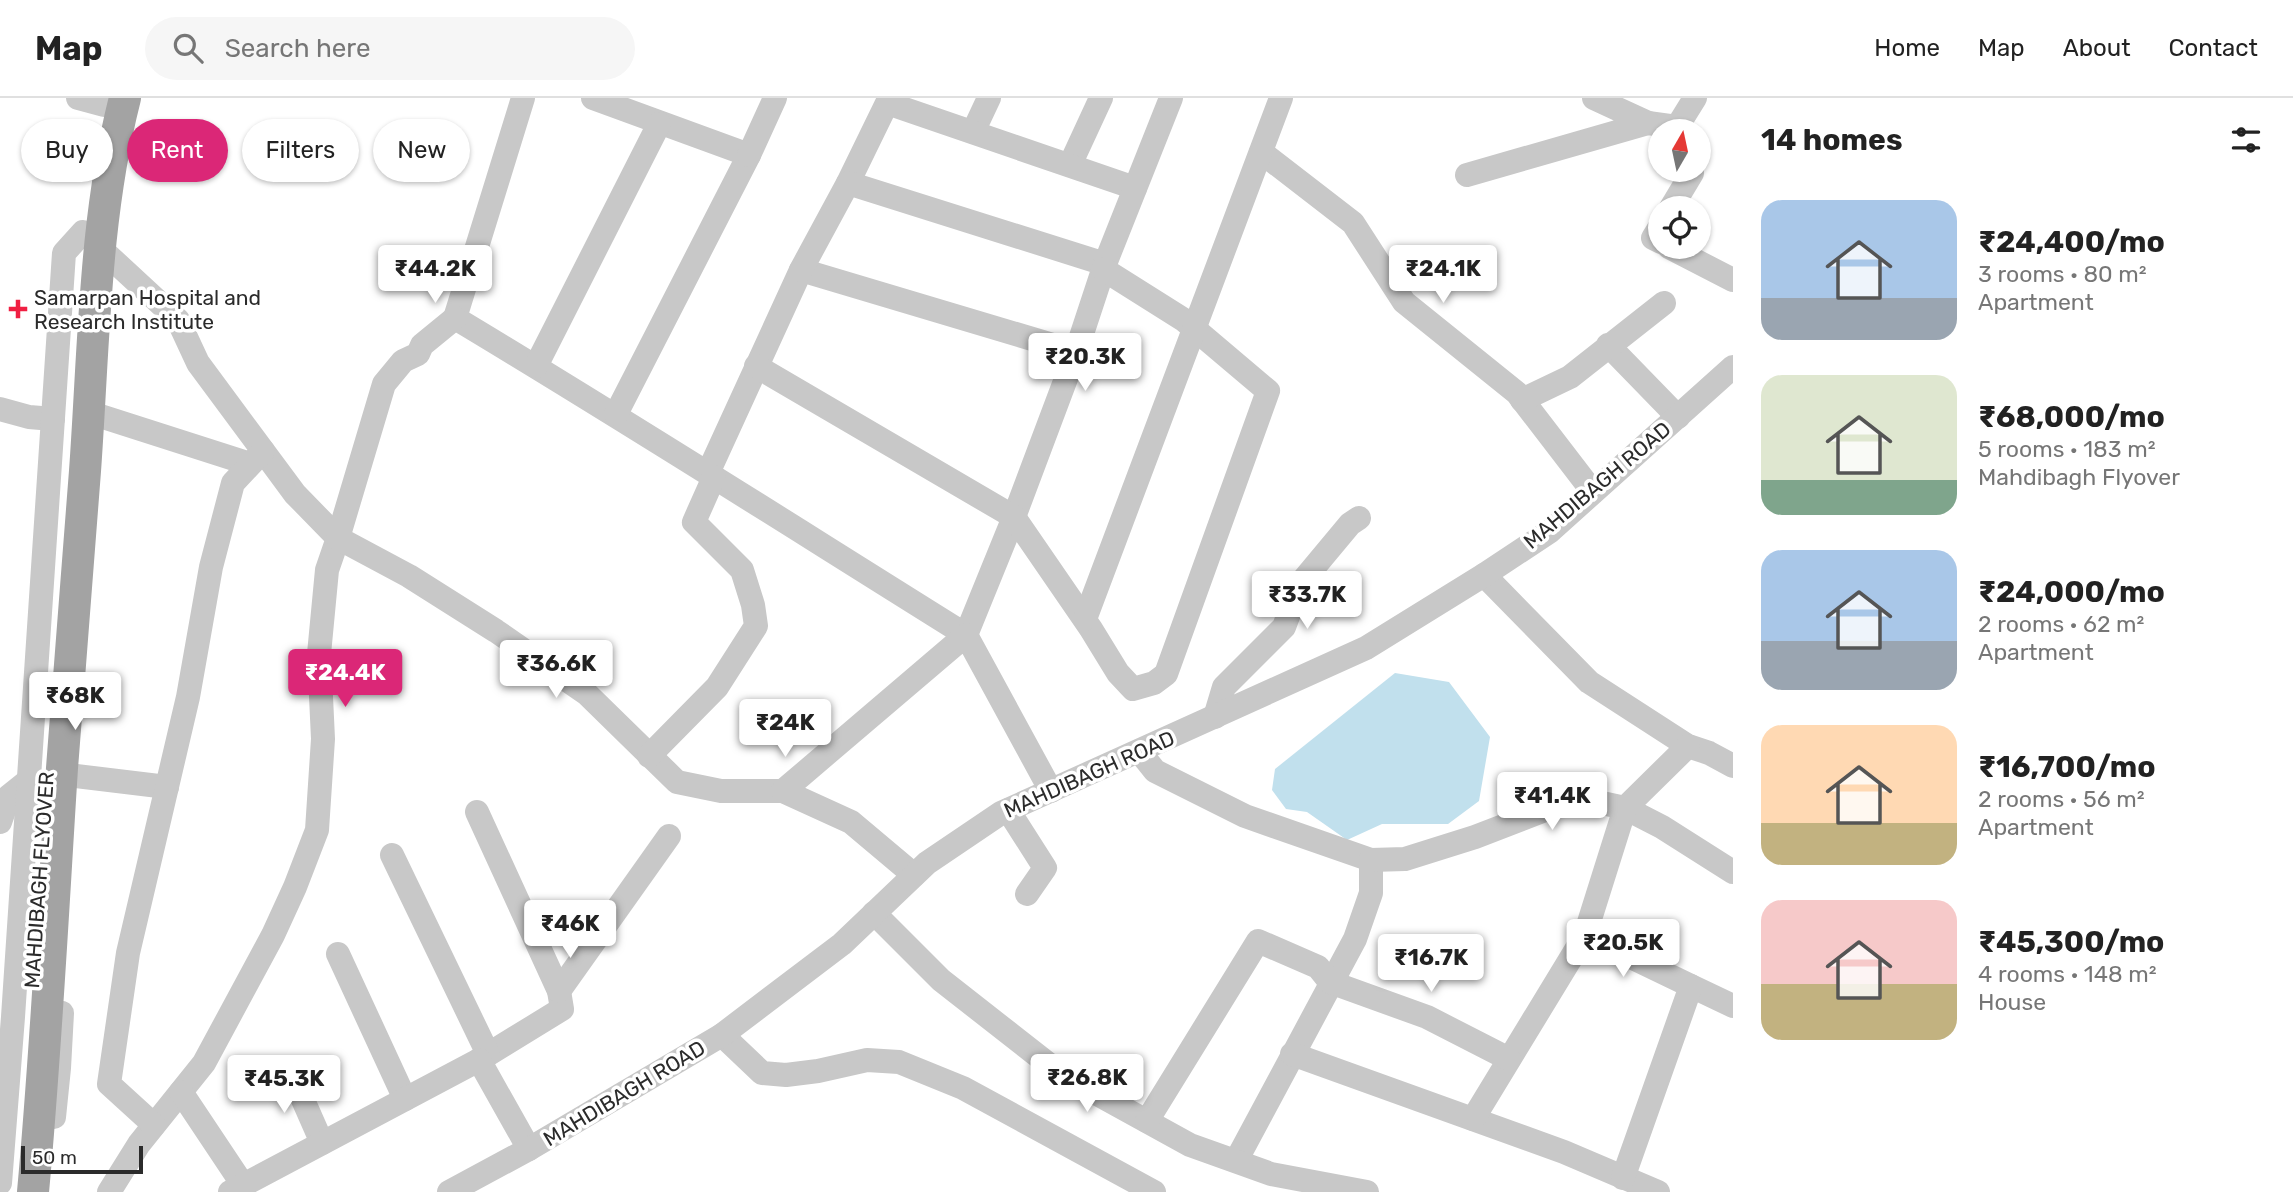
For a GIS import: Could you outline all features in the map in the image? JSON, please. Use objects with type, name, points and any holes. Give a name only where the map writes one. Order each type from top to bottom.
[{"type":"main road","points":[[95,256],[103,100]]},
{"type":"main road","name":"MAHDIBAGH FLYOVER","points":[[16,1192],[95,256]]},
{"type":"main road","name":"MAHDIBAGH FLYOVER","points":[[33,1192],[91,393],[95,256]]},
{"type":"street","points":[[109,1192],[139,1144],[204,1063],[273,935],[317,830],[323,739],[319,654],[327,570],[384,384],[403,361],[418,354],[422,345],[455,317],[523,98]]},
{"type":"street","points":[[593,98],[749,155]]},
{"type":"street","points":[[616,414],[749,155],[775,98]]},
{"type":"street","points":[[972,132],[989,98]]},
{"type":"street","points":[[1070,165],[1101,98]]},
{"type":"street","points":[[783,791],[966,635],[1014,517],[1076,352],[1104,267],[1171,98]]},
{"type":"street","points":[[1084,619],[1281,98]]},
{"type":"street","points":[[1594,98],[1648,122]]},
{"type":"street","points":[[1683,119],[1695,98]]},
{"type":"street","points":[[649,756],[718,687],[756,626],[753,605],[741,570],[694,522],[756,366],[801,270],[848,183],[883,100],[1135,188]]},
{"type":"street","points":[[1467,175],[1648,122]]},
{"type":"street","points":[[536,366],[659,124]]},
{"type":"street","points":[[1261,152],[1353,223],[1404,302],[1517,393],[1593,492]]},
{"type":"street","points":[[756,366],[1014,517],[1118,673],[1133,689],[1154,683],[1166,674],[1268,391],[1184,320],[1104,267],[848,183]]},
{"type":"street","points":[[0,1183],[9,922],[29,780],[64,253],[95,256],[178,320],[198,363],[257,458],[338,538],[409,576],[496,631],[587,694],[677,782],[721,791],[783,791],[852,822],[914,875]]},
{"type":"street","points":[[47,1192],[60,1068],[68,876],[97,415],[95,256]]},
{"type":"street","points":[[1692,259],[1733,280]]},
{"type":"street","points":[[801,270],[1076,352]]},
{"type":"street","points":[[1522,400],[1570,377],[1664,303]]},
{"type":"street","points":[[455,317],[616,414],[966,635],[1051,791]]},
{"type":"street","points":[[1608,345],[1678,416]]},
{"type":"street","name":"MAHDIBAGH ROAD","points":[[449,1192],[529,1149],[722,1035],[842,944],[927,863],[1008,810],[1366,648],[1484,575],[1549,532],[1733,367]]},
{"type":"street","points":[[0,409],[30,417],[54,419]]},
{"type":"street","points":[[97,415],[257,458]]},
{"type":"street","points":[[154,1125],[109,1084],[128,953],[188,697],[211,566],[226,507],[233,483],[257,458]]},
{"type":"street","points":[[1215,717],[1224,687],[1284,627],[1300,584],[1350,524],[1359,517]]},
{"type":"street","points":[[1484,575],[1589,682],[1688,747],[1727,756]]},
{"type":"street","points":[[1473,1119],[1585,935],[1625,808],[1688,747]]},
{"type":"street","points":[[1139,751],[1155,771],[1245,816],[1371,860],[1405,859],[1475,838],[1568,801],[1602,803],[1625,808],[1662,827],[1733,872]]},
{"type":"street","points":[[76,776],[167,787]]},
{"type":"street","points":[[0,822],[9,796],[29,780]]},
{"type":"street","points":[[1008,810],[1045,868],[1027,894]]},
{"type":"street","points":[[181,1092],[237,1188],[484,1057],[562,1009],[559,991],[477,812]]},
{"type":"street","points":[[559,991],[669,836]]},
{"type":"street","points":[[392,855],[529,1149]]},
{"type":"street","points":[[1236,1161],[1355,939],[1371,893],[1371,860]]},
{"type":"street","points":[[874,913],[941,980],[1061,1074],[1190,1145],[1271,1174],[1367,1192]]},
{"type":"street","points":[[1585,935],[1733,1006]]},
{"type":"street","points":[[1147,1121],[1258,941],[1318,967],[1330,982],[1427,1017],[1509,1059]]},
{"type":"street","points":[[338,954],[405,1099]]},
{"type":"street","points":[[1623,1178],[1692,986]]},
{"type":"street","points":[[722,1035],[762,1073],[797,1074],[867,1060],[899,1062],[962,1088],[1154,1192]]},
{"type":"street","points":[[1292,1054],[1564,1152],[1658,1192]]},
{"type":"street","points":[[289,1068],[322,1143]]},
{"type":"water","points":[[1395,673],[1449,682],[1490,737],[1479,801],[1448,824],[1382,824],[1347,840],[1307,812],[1286,809],[1272,790],[1275,769]]},
{"type":"place","name":"Samarpan Hospital and Research Institute","points":[[18,309]]}]
